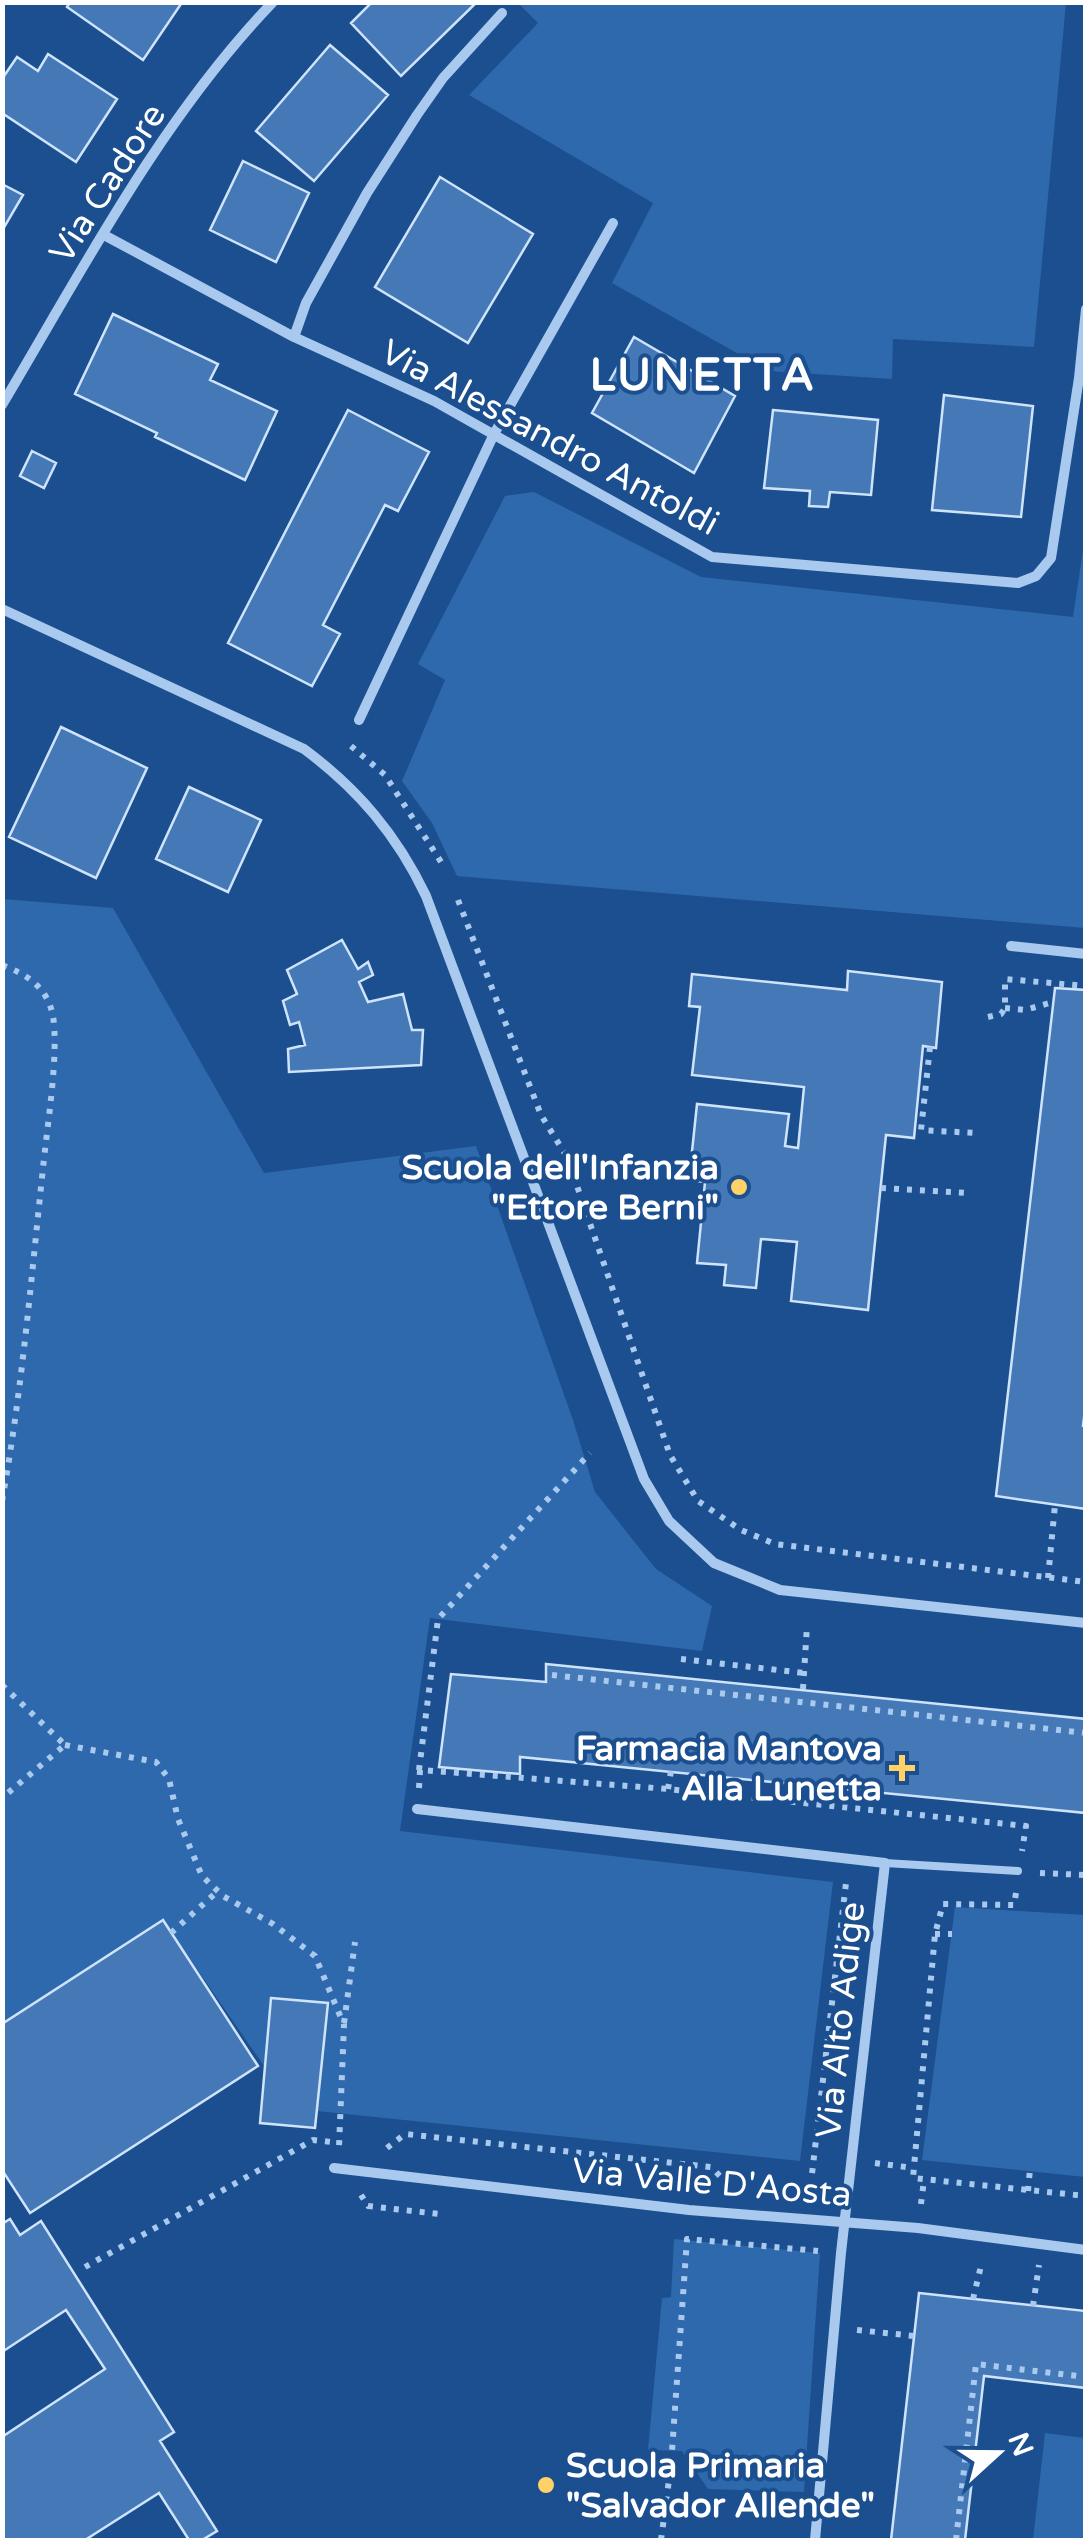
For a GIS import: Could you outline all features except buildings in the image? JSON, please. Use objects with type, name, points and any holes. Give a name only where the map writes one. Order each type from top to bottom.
[{"type":"street","name":"Via Cadore","points":[[2,405],[135,182],[235,42],[273,2]]},
{"type":"street","points":[[294,337],[306,302],[367,193],[417,115],[442,78],[502,14]]},
{"type":"street","points":[[359,720],[494,434],[613,223]]},
{"type":"street","name":"Via Alessandro Antoldi","points":[[104,235],[294,337],[434,401],[712,557],[1018,583],[1036,576],[1050,558],[1082,379],[1086,309]]},
{"type":"street","points":[[2,609],[304,749],[339,775],[393,836],[426,896],[644,1478],[668,1520],[714,1564],[780,1590],[1086,1623]]},
{"type":"street","points":[[1011,946],[1086,954]]},
{"type":"street","points":[[417,1809],[885,1863]]},
{"type":"street","name":"Via Alto Adige","points":[[816,2540],[841,2253],[885,1863]]},
{"type":"street","name":"Via Valle D'Aosta","points":[[334,2168],[689,2210],[846,2222],[1086,2250]]},
{"type":"lane","points":[[885,1863],[1018,1872]]},
{"type":"path","points":[[2,965],[29,976],[44,992],[53,1016],[52,1080],[18,1416],[2,1501]]},
{"type":"path","points":[[988,1016],[1001,1014],[1005,1008],[1006,978],[1086,986]]},
{"type":"path","points":[[1005,1008],[1024,1010],[1053,1002]]},
{"type":"path","points":[[930,1047],[921,1130],[975,1134]]},
{"type":"path","points":[[881,1188],[969,1193]]},
{"type":"path","points":[[417,1809],[418,1770],[438,1619],[590,1453]]},
{"type":"path","points":[[1048,1578],[1055,1505]]},
{"type":"path","points":[[803,1688],[807,1626]]},
{"type":"path","points":[[681,1659],[804,1673]]},
{"type":"path","points":[[552,1675],[1086,1734]]},
{"type":"path","points":[[2,1685],[65,1745],[156,1762],[169,1779],[178,1819],[202,1876],[315,1956],[344,2025]]},
{"type":"path","points":[[2,1798],[65,1745]]},
{"type":"path","points":[[668,1790],[674,1759]]},
{"type":"path","points":[[420,1770],[1026,1826],[1014,1905],[942,1904],[935,1934],[913,2178],[1086,2196]]},
{"type":"path","points":[[792,1802],[795,1785]]},
{"type":"path","points":[[1018,1872],[1086,1875]]},
{"type":"path","points":[[791,2190],[810,2191],[846,1881]]},
{"type":"path","points":[[171,1932],[218,1891]]},
{"type":"path","points":[[935,1934],[952,1934]]},
{"type":"path","points":[[355,1942],[344,2025],[337,2143],[368,2206],[438,2214]]},
{"type":"path","points":[[370,2147],[387,2148],[405,2134],[462,2140],[711,2167],[729,2186],[743,2187]]},
{"type":"path","points":[[85,2267],[314,2140],[354,2145]]},
{"type":"path","points":[[1028,2191],[1030,2169]]},
{"type":"path","points":[[661,2540],[672,2465],[687,2239],[841,2253]]},
{"type":"path","points":[[1033,2306],[1043,2244]]},
{"type":"path","points":[[973,2299],[980,2266]]},
{"type":"path","points":[[836,2328],[914,2336]]},
{"type":"path","points":[[956,2540],[976,2364],[1086,2377]]},
{"type":"shaded area","points":[[518,3],[1066,3],[1034,347],[893,339],[892,379],[769,371],[612,283],[653,203],[469,95],[538,23]]},
{"type":"shaded area","points":[[534,492],[701,577],[1073,617],[1085,537],[1085,928],[457,876],[432,823],[402,781],[445,680],[418,664],[505,496]]},
{"type":"shaded area","points":[[3,899],[113,908],[264,1173],[476,1146],[595,1492],[656,1569],[712,1606],[702,1651],[430,1618],[400,1831],[833,1882],[800,2161],[317,2111],[327,2004],[271,1998],[264,2066],[163,1920],[3,2024]]},
{"type":"shaded area","points":[[955,1907],[1085,1915],[1085,2177],[922,2160]]},
{"type":"shaded area","points":[[674,2239],[820,2253],[804,2492],[708,2489],[682,2451],[648,2450],[662,2298],[671,2297]]},
{"type":"shaded area","points":[[1045,2433],[1085,2438],[1085,2540],[1033,2540]]},
{"type":"place","name":"Scuola dell'Infanzia \"Ettore Berni\"","points":[[739,1187]]},
{"type":"place","name":"Farmacia Mantova Alla Lunetta","points":[[902,1768]]},
{"type":"place","name":"Scuola Primaria \"Salvador Allende\"","points":[[546,2485]]},
{"type":"district","name":"LUNETTA","points":[[703,374]]}]
